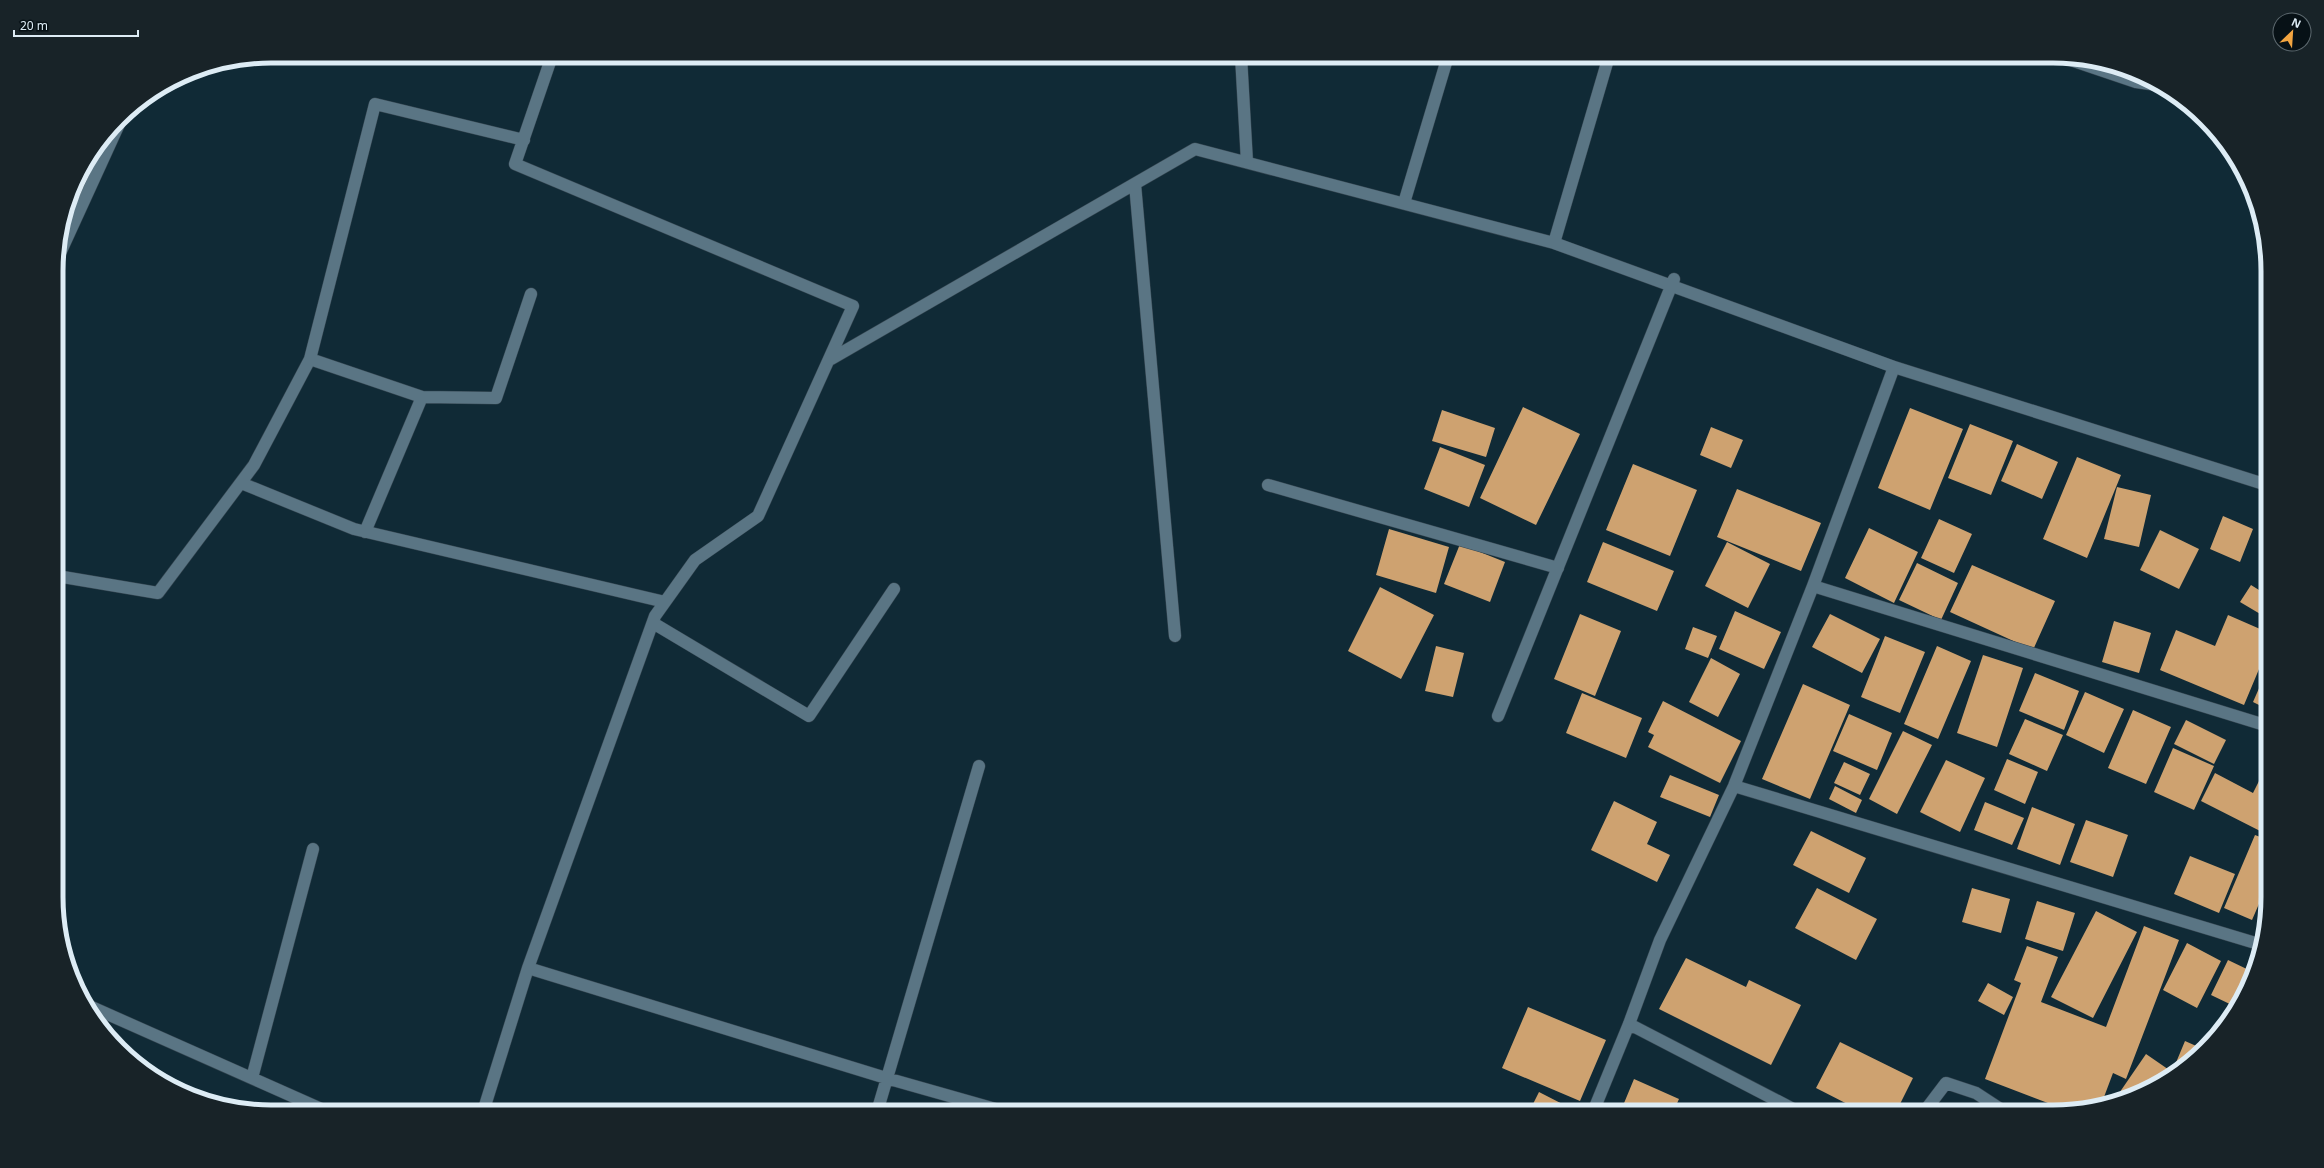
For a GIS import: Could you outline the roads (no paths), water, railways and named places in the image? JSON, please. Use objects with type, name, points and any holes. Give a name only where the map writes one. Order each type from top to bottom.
[{"type":"street","points":[[485,1105],[528,968],[653,622],[665,602],[695,560],[758,516],[831,359],[853,306],[515,164],[550,63]]},
{"type":"street","points":[[1241,63],[1247,162]]},
{"type":"street","points":[[1404,203],[1446,63]]},
{"type":"street","points":[[1554,243],[1607,63]]},
{"type":"street","points":[[2090,67],[2142,83]]},
{"type":"street","points":[[63,577],[158,593],[254,465],[310,359],[375,104],[524,140]]},
{"type":"street","points":[[65,241],[114,135]]},
{"type":"street","points":[[831,359],[1195,149],[1554,243],[1673,282],[1894,367],[2261,483]]},
{"type":"street","points":[[1135,184],[1175,636]]},
{"type":"street","points":[[1498,716],[1673,282]]},
{"type":"street","points":[[310,359],[422,397],[496,398],[531,294]]},
{"type":"street","points":[[1596,1105],[1629,1024],[1660,940],[1734,786],[1813,586],[1894,367]]},
{"type":"street","points":[[365,532],[422,397]]},
{"type":"street","points":[[241,483],[365,532],[665,602]]},
{"type":"street","points":[[1268,485],[1558,568]]},
{"type":"street","points":[[1813,586],[2261,724]]},
{"type":"street","points":[[653,622],[809,716],[894,589]]},
{"type":"street","points":[[878,1105],[979,766]]},
{"type":"street","points":[[1734,786],[2256,943]]},
{"type":"street","points":[[252,1078],[313,849]]},
{"type":"street","points":[[528,968],[886,1078],[981,1105]]},
{"type":"street","points":[[96,1009],[252,1078],[299,1105]]},
{"type":"street","points":[[1629,1024],[1785,1105]]},
{"type":"street","points":[[1929,1105],[1946,1083],[1976,1093],[1994,1105]]}]
